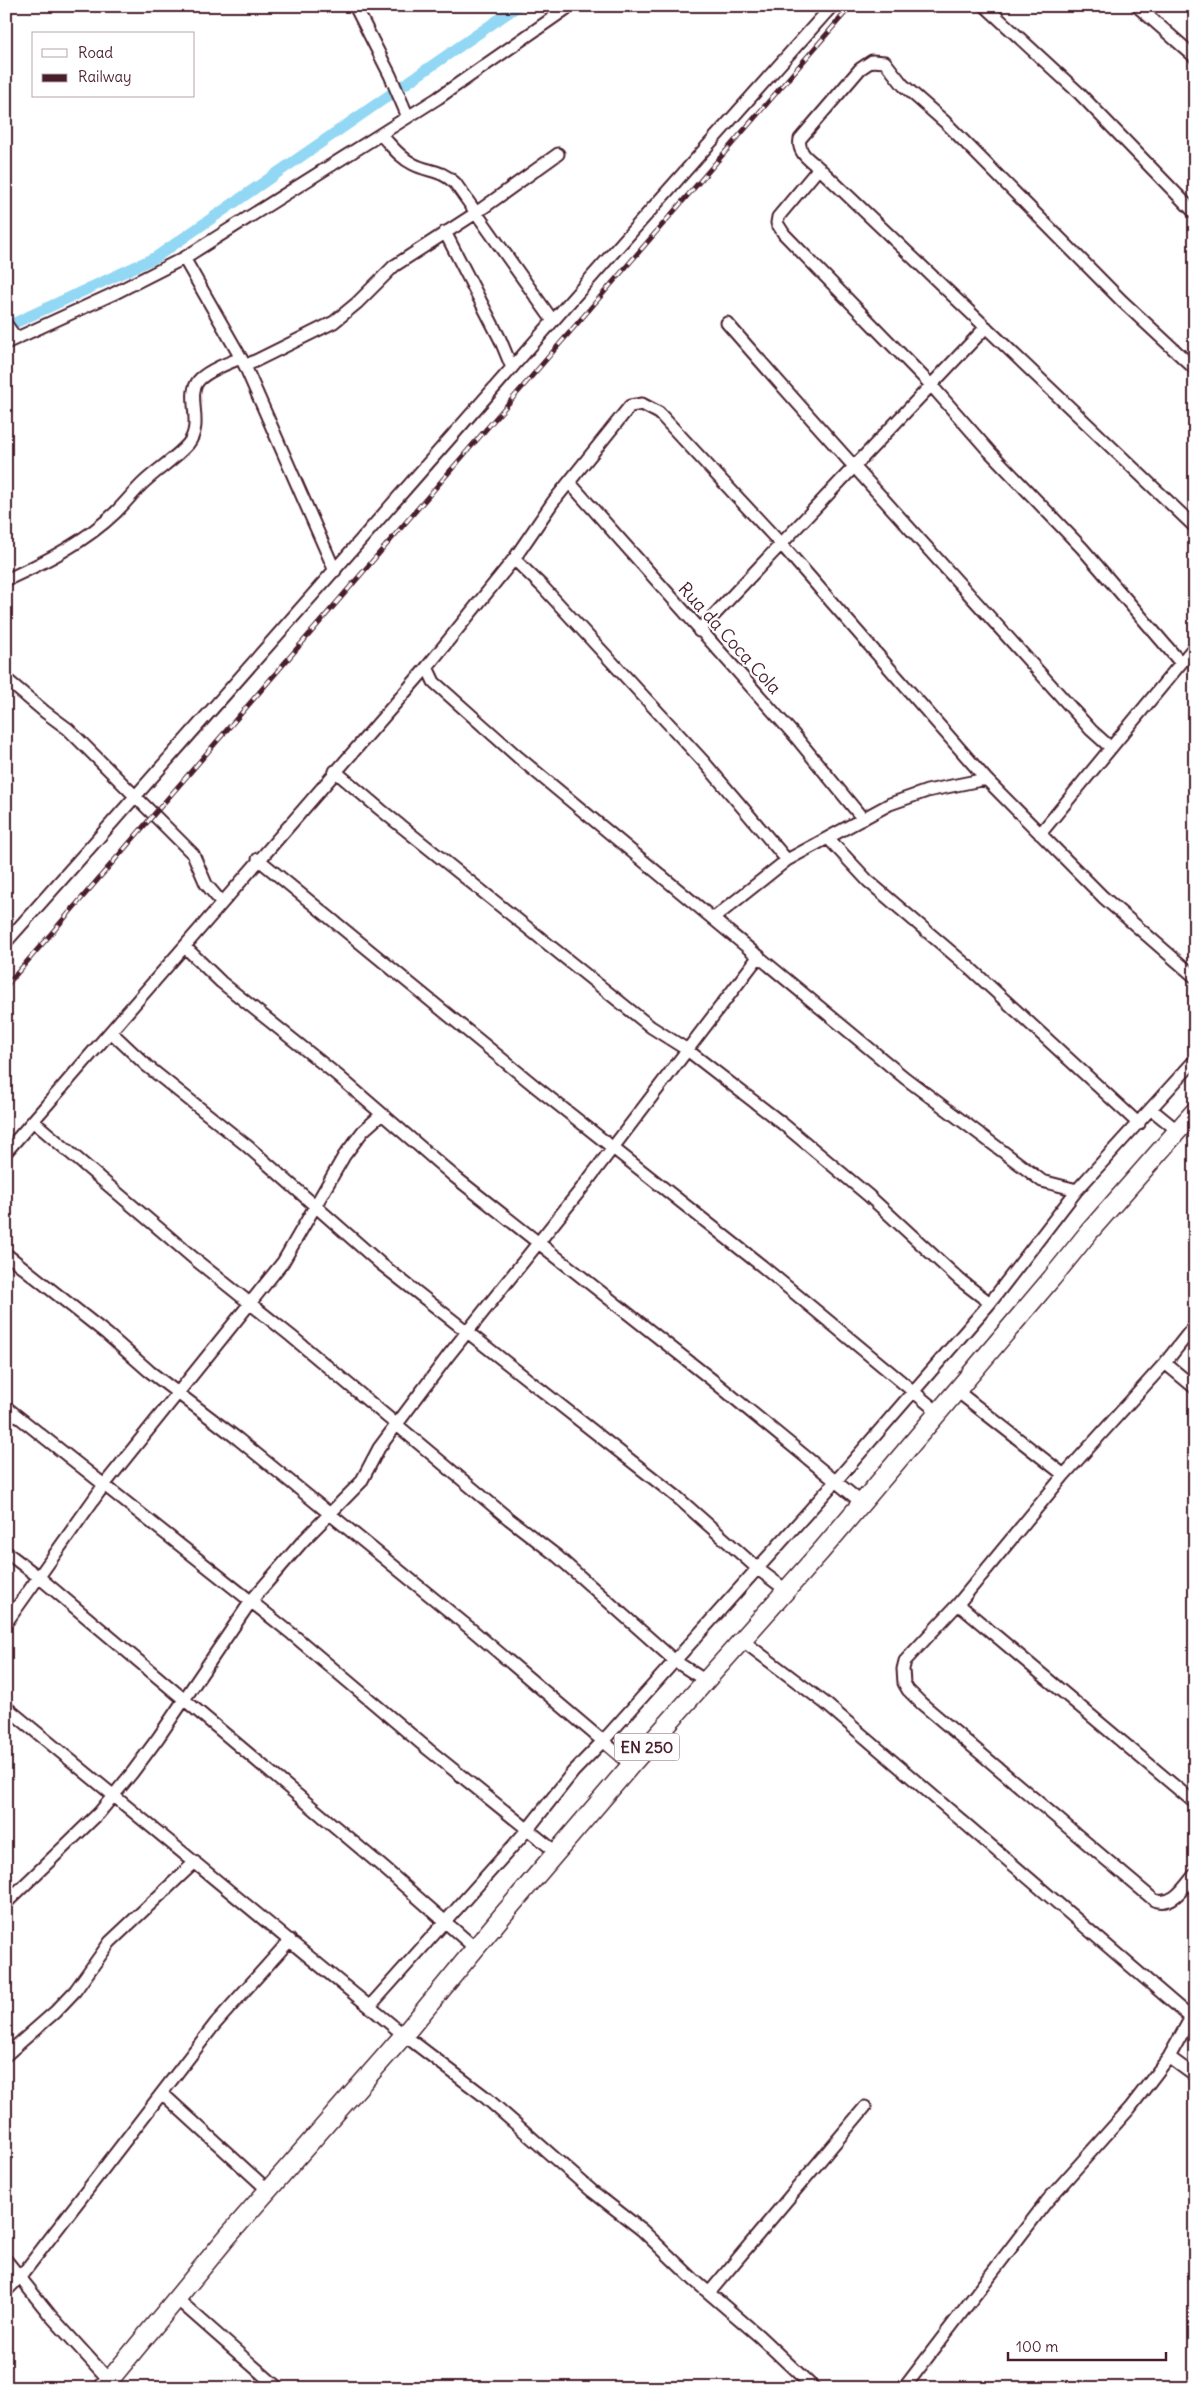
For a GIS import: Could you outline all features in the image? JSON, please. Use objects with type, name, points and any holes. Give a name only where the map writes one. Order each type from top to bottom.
[{"type":"main road","name":"EN 250","points":[[106,2384],[228,2236],[404,2034],[632,1764],[743,1641],[1089,1232],[1195,1111]]},
{"type":"street","points":[[355,6],[390,75],[408,117]]},
{"type":"street","points":[[6,324],[11,341],[113,294],[184,258],[478,72],[570,6]]},
{"type":"street","points":[[6,942],[832,6]]},
{"type":"street","points":[[985,6],[1079,93],[1195,213]]},
{"type":"street","points":[[1137,6],[1195,57]]},
{"type":"street","points":[[1195,369],[1122,301],[945,122],[903,85],[885,62],[872,61],[860,69],[800,139],[799,144],[802,153],[1195,527]]},
{"type":"street","points":[[381,134],[412,164],[448,176],[553,321]]},
{"type":"street","points":[[6,580],[42,564],[96,529],[116,512],[141,485],[187,445],[192,438],[196,424],[194,398],[195,387],[199,380],[334,322],[357,303],[394,266],[476,213],[558,154]]},
{"type":"street","points":[[819,168],[778,217],[778,226],[796,248],[931,385],[973,434],[1082,548],[1180,662]]},
{"type":"street","points":[[445,232],[500,339],[512,368]]},
{"type":"street","points":[[184,258],[212,303],[243,362],[335,571]]},
{"type":"street","points":[[727,322],[853,467],[1091,730],[1111,748]]},
{"type":"street","points":[[699,631],[986,327]]},
{"type":"street","points":[[6,1152],[112,1033],[258,859],[427,668],[514,559],[534,528],[630,406],[642,404],[659,413],[781,544],[986,780],[1103,897],[1195,977]]},
{"type":"street","name":"Rua da Coca Cola","points":[[569,482],[699,631],[795,736],[864,819]]},
{"type":"street","points":[[514,559],[542,586],[703,761],[788,860]]},
{"type":"street","points":[[1040,834],[1195,646]]},
{"type":"street","points":[[427,668],[434,682],[518,757],[714,918],[826,1014],[972,1129],[1042,1180],[1077,1190]]},
{"type":"street","points":[[6,679],[68,729],[193,854],[206,884],[222,903]]},
{"type":"street","points":[[335,771],[651,1027],[686,1049],[783,1124],[869,1196],[960,1280],[990,1303]]},
{"type":"street","points":[[714,918],[788,860],[909,796],[943,787],[986,780]]},
{"type":"street","points":[[828,838],[868,881],[972,969],[1139,1124]]},
{"type":"street","points":[[258,859],[612,1148],[762,1266],[914,1390],[938,1412]]},
{"type":"street","points":[[185,947],[221,982],[338,1075],[455,1177],[712,1379],[835,1482],[862,1502]]},
{"type":"street","points":[[6,1903],[99,1814],[158,1738],[251,1601],[296,1549],[361,1482],[379,1448],[396,1425],[612,1148],[758,956]]},
{"type":"street","points":[[112,1033],[147,1066],[246,1145],[381,1264],[677,1497],[758,1569],[786,1590]]},
{"type":"street","points":[[370,2006],[528,1829],[573,1772],[604,1742],[835,1482],[990,1303],[1077,1190],[1139,1124],[1195,1060]]},
{"type":"street","points":[[1151,1109],[1178,1131]]},
{"type":"street","points":[[6,1623],[40,1578],[104,1485],[283,1262],[314,1205],[344,1156],[363,1131],[382,1114]]},
{"type":"street","points":[[33,1121],[138,1212],[509,1519],[557,1556],[674,1661],[706,1681]]},
{"type":"street","points":[[6,1254],[471,1628],[632,1764]]},
{"type":"street","points":[[1195,1325],[1165,1363],[1064,1475],[958,1604],[905,1661],[902,1676],[908,1690],[1023,1791],[1154,1900],[1163,1902],[1172,1900],[1195,1874]]},
{"type":"street","points":[[1165,1363],[1195,1388]]},
{"type":"street","points":[[956,1390],[1064,1475]]},
{"type":"street","points":[[6,1406],[251,1601],[429,1750],[557,1853]]},
{"type":"street","points":[[6,1552],[40,1578],[475,1948]]},
{"type":"street","points":[[958,1604],[1195,1803]]},
{"type":"street","points":[[743,1641],[826,1703],[1193,2015],[1169,2057],[1130,2108],[1047,2201],[904,2388]]},
{"type":"street","points":[[6,1707],[404,2034],[484,2096],[592,2191],[642,2230],[814,2388]]},
{"type":"street","points":[[6,2055],[55,2012],[75,1991],[110,1942],[195,1862]]},
{"type":"street","points":[[6,2291],[20,2276],[163,2094],[215,2024],[290,1940]]},
{"type":"street","points":[[1169,2057],[1195,2076]]},
{"type":"street","points":[[163,2094],[269,2191]]},
{"type":"street","points":[[709,2293],[865,2107]]},
{"type":"street","points":[[6,2260],[106,2384]]},
{"type":"street","points":[[177,2299],[278,2388]]},
{"type":"waterway","points":[[6,327],[156,257],[518,6]]},
{"type":"railway","points":[[6,986],[851,6]]}]
